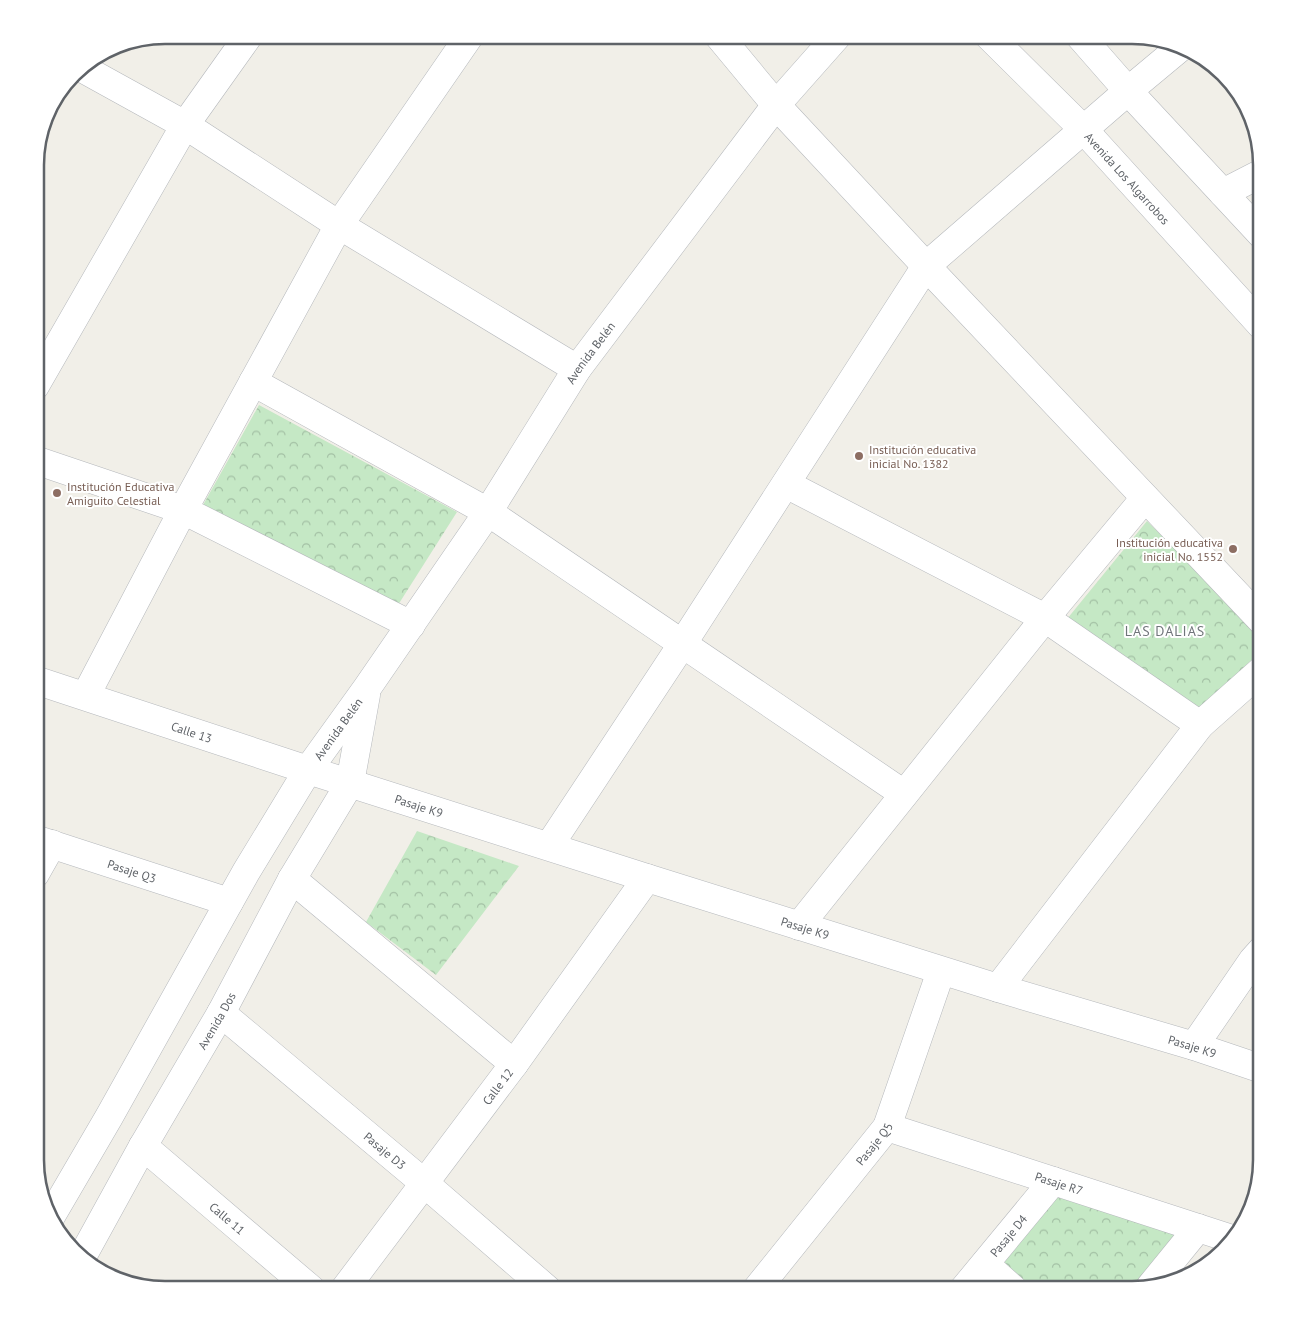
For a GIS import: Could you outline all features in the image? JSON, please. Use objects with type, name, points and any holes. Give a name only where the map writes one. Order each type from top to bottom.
[{"type":"street","points":[[44,370],[185,126],[244,44]]},
{"type":"street","points":[[86,695],[183,510],[339,225],[464,44]]},
{"type":"street","points":[[726,44],[776,104],[926,266],[1253,612]]},
{"type":"street","name":"Avenida Belén","points":[[308,770],[411,625],[488,512],[577,368],[776,104],[830,44]]},
{"type":"street","name":"Avenida Los Algarrobos","points":[[997,44],[1083,129],[1253,316]]},
{"type":"street","points":[[1087,44],[1253,225]]},
{"type":"street","points":[[549,846],[684,644],[926,266],[1175,52]]},
{"type":"street","points":[[88,71],[185,126],[339,225],[577,368]]},
{"type":"street","points":[[1223,193],[1253,178]]},
{"type":"street","points":[[253,382],[488,512],[904,794]]},
{"type":"street","points":[[44,463],[183,510],[411,625]]},
{"type":"street","points":[[786,484],[1045,618],[1200,726]]},
{"type":"street","points":[[799,926],[1045,618],[1145,498]]},
{"type":"street","points":[[998,988],[1200,726],[1253,678]]},
{"type":"street","name":"Calle 13","points":[[44,683],[350,783]]},
{"type":"street","name":"Avenida Belén","points":[[350,783],[367,688]]},
{"type":"street","points":[[55,1210],[229,902],[308,770]]},
{"type":"street","name":"Pasaje K9","points":[[350,783],[941,971],[1194,1046],[1253,1066]]},
{"type":"street","name":"Avenida Dos","points":[[85,1251],[143,1146],[221,1013],[292,879],[350,783]]},
{"type":"street","name":"Pasaje Q3","points":[[44,842],[229,902]]},
{"type":"street","name":"Calle 12","points":[[351,1281],[423,1182],[514,1064],[647,878]]},
{"type":"street","points":[[292,879],[514,1064]]},
{"type":"street","points":[[1194,1046],[1253,960]]},
{"type":"street","name":"Pasaje Q5","points":[[763,1281],[887,1127],[941,971]]},
{"type":"street","name":"Pasaje D3","points":[[221,1013],[423,1182],[538,1281]]},
{"type":"street","name":"Pasaje R7","points":[[887,1127],[1225,1238]]},
{"type":"street","name":"Calle 11","points":[[143,1146],[301,1281]]},
{"type":"street","name":"Pasaje D4","points":[[971,1281],[1054,1181]]},
{"type":"street","points":[[1157,1279],[1198,1228]]},
{"type":"street","points":[[985,1264],[1004,1281]]},
{"type":"green space","points":[[259,405],[457,512],[398,605],[203,505]]},
{"type":"green space","points":[[1147,521],[1253,628],[1253,659],[1197,712],[1067,619]]},
{"type":"green space","points":[[417,831],[519,866],[436,975],[366,922]]},
{"type":"green space","points":[[1056,1192],[1173,1231],[1176,1238],[1140,1281],[1023,1281],[1004,1265],[1004,1256]]},
{"type":"place","name":"Institución educativa inicial No. 1382","points":[[859,456]]},
{"type":"place","name":"Institución Educativa Amiguito Celestial","points":[[57,493]]},
{"type":"place","name":"Institución educativa inicial No. 1552","points":[[1233,549]]},
{"type":"district","name":"LAS DALIAS","points":[[1165,631]]}]
